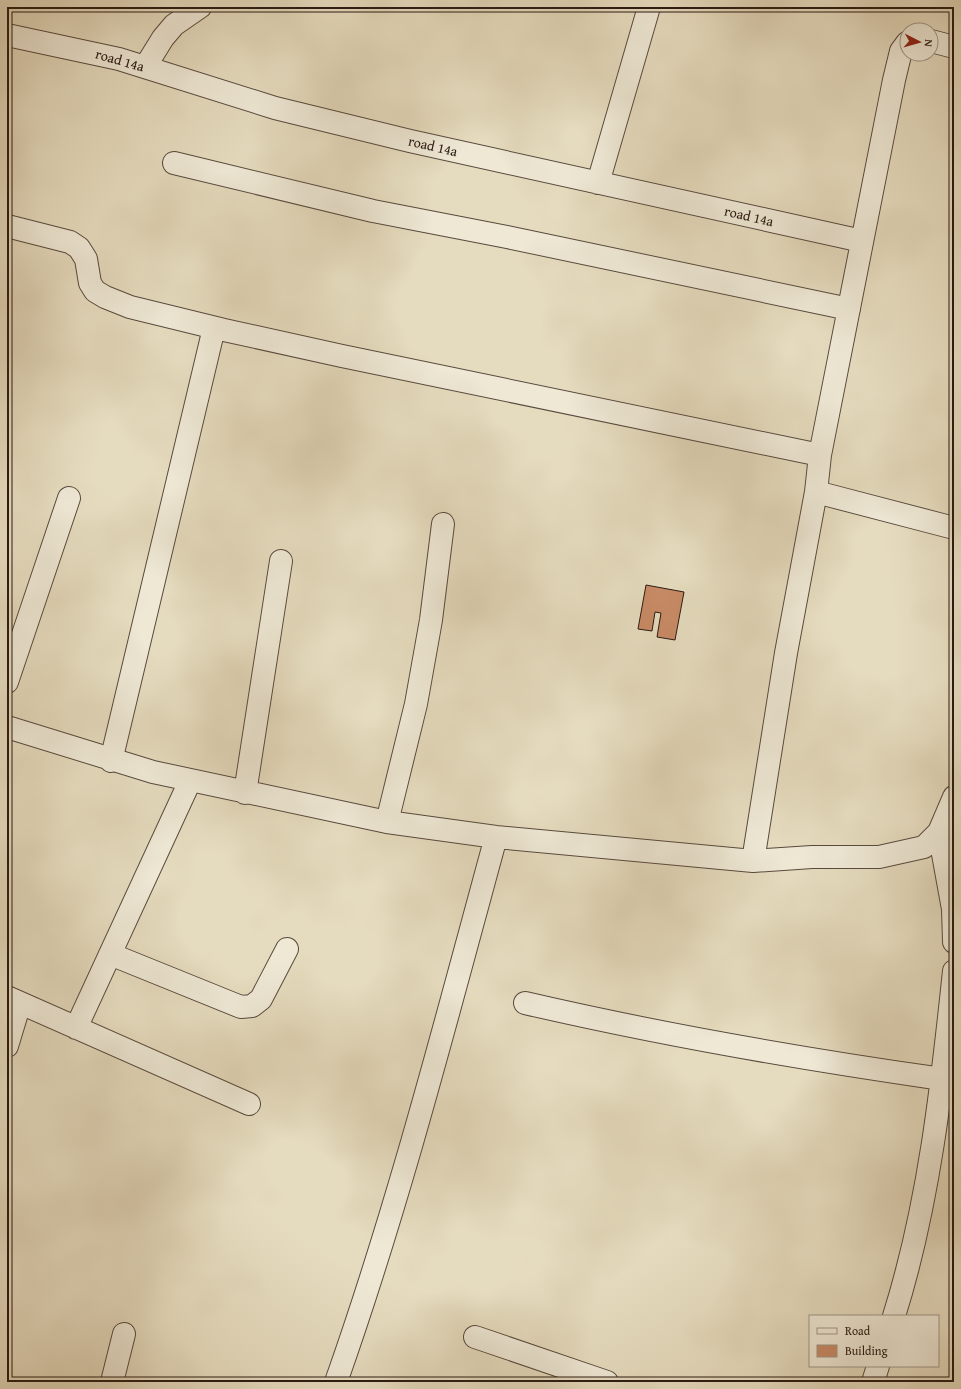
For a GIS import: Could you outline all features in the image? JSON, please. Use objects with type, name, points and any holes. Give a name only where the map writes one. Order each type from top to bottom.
[{"type":"street","points":[[145,67],[163,38],[174,25],[200,7]]},
{"type":"street","points":[[598,183],[649,7]]},
{"type":"street","name":"road 14a","points":[[7,35],[89,51],[275,108],[410,141],[862,241]]},
{"type":"street","points":[[939,43],[954,47]]},
{"type":"street","points":[[753,861],[786,653],[816,492],[820,455],[899,59]]},
{"type":"street","points":[[174,163],[373,211],[507,237],[849,309]]},
{"type":"street","points":[[7,226],[70,242],[79,248],[86,259],[90,283],[95,291],[105,297],[130,307],[214,328],[820,455]]},
{"type":"street","points":[[111,761],[214,328]]},
{"type":"street","points":[[816,492],[954,528]]},
{"type":"street","points":[[7,682],[69,498]]},
{"type":"street","points":[[387,822],[416,704],[431,620],[443,524]]},
{"type":"street","points":[[245,793],[281,561]]},
{"type":"street","points":[[7,727],[111,761],[190,781],[387,822],[496,837],[753,861],[812,857],[879,857],[924,847],[939,832],[954,797]]},
{"type":"street","points":[[76,1028],[190,781]]},
{"type":"street","points":[[939,832],[953,909],[954,942]]},
{"type":"street","points":[[336,1382],[359,1318],[407,1159],[496,837]]},
{"type":"street","points":[[110,954],[241,1007],[252,1006],[261,999],[287,949]]},
{"type":"street","points":[[894,1315],[912,1248],[942,1079],[954,970]]},
{"type":"street","points":[[7,1046],[14,1000],[250,1104]]},
{"type":"street","points":[[525,1003],[608,1022],[696,1039],[843,1065],[942,1079]]},
{"type":"street","points":[[112,1382],[124,1334]]},
{"type":"street","points":[[474,1337],[607,1382]]},
{"type":"street","points":[[873,1382],[878,1367]]},
{"type":"building","points":[[646,585],[684,592],[675,640],[657,637],[661,613],[655,612],[652,631],[638,629]]}]
